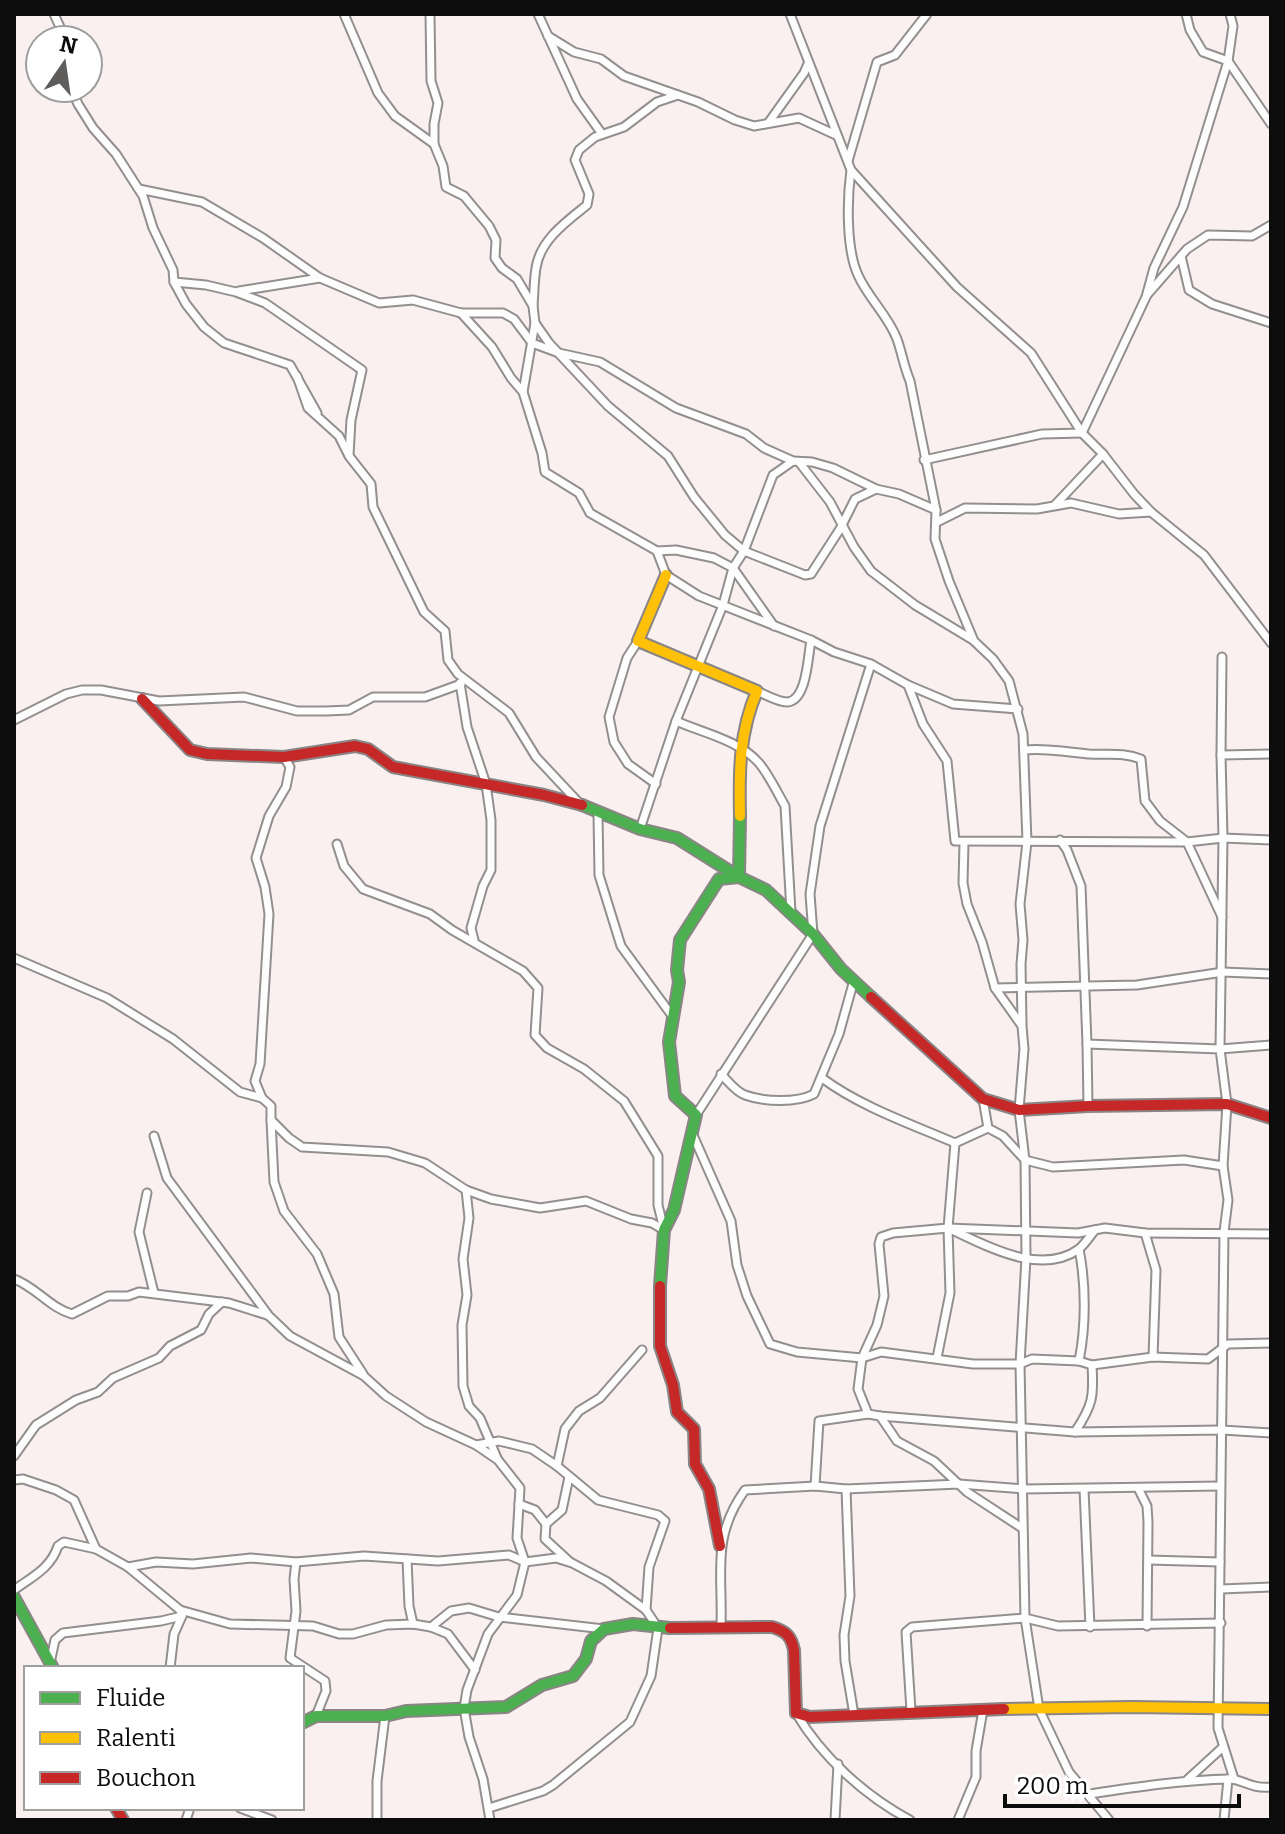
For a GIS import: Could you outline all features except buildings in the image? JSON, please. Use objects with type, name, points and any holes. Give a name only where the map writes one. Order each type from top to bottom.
[{"type":"street","points":[[344,14],[366,69],[386,104],[395,116],[434,144]]},
{"type":"street","points":[[430,14],[431,81],[438,103],[434,144],[443,166],[446,187],[464,196],[489,226],[496,240],[495,258],[502,268],[517,279],[533,306]]},
{"type":"street","points":[[538,14],[577,99],[602,134]]},
{"type":"street","points":[[790,14],[851,170],[848,205],[851,245],[858,275],[897,340],[901,361],[910,381],[936,510],[935,539],[974,641]]},
{"type":"street","points":[[848,161],[877,62],[895,55],[927,14]]},
{"type":"street","points":[[1186,14],[1190,30],[1203,52],[1228,61],[1271,124]]},
{"type":"street","points":[[1082,433],[1146,297],[1154,268],[1183,207],[1228,61],[1233,26],[1230,14]]},
{"type":"street","points":[[548,36],[574,52],[601,59],[624,76],[698,102],[735,120],[754,126],[799,118],[836,135]]},
{"type":"street","points":[[769,122],[808,64]]},
{"type":"street","points":[[523,392],[535,323],[536,265],[558,228],[587,205],[589,194],[575,160],[579,150],[602,134],[624,127],[657,102],[678,95]]},
{"type":"street","points":[[78,104],[139,189],[173,270],[174,282],[186,304],[204,327],[224,343],[290,365],[318,415],[339,436],[349,456],[371,484],[373,507],[424,612],[445,631],[448,660],[458,674],[509,713],[536,757],[581,805]]},
{"type":"street","points":[[851,170],[957,287],[1031,353],[1082,433],[1151,512],[1204,555],[1271,643]]},
{"type":"street","points":[[139,189],[202,202],[263,238],[320,278],[379,303],[413,300],[461,313],[503,313],[514,319],[532,343],[600,362],[676,408],[746,434],[764,448],[796,462],[833,468],[876,489],[899,494],[936,510]]},
{"type":"street","points":[[1146,297],[1181,256],[1208,235],[1252,236],[1271,225]]},
{"type":"street","points":[[1181,256],[1189,290],[1212,304],[1271,323]]},
{"type":"street","points":[[236,292],[320,278]]},
{"type":"street","points":[[174,282],[236,292],[265,303],[362,370],[351,420],[349,456]]},
{"type":"street","points":[[461,313],[492,347],[523,392],[545,472],[579,493],[590,513],[657,551],[676,550],[714,558],[733,568],[775,627]]},
{"type":"street","points":[[535,323],[608,406],[668,456],[703,508],[725,535],[744,551],[805,575],[811,574],[842,526],[855,499],[876,489]]},
{"type":"street","points":[[924,460],[1042,434],[1082,433]]},
{"type":"street","points":[[1055,505],[1103,454]]},
{"type":"street","points":[[796,462],[830,502],[871,571],[915,605],[974,641],[993,659],[1009,681],[1018,709],[1024,750],[1027,842],[1020,904],[1024,1049],[1019,1110],[1025,1160],[1026,1258],[1020,1364],[1025,1618],[1039,1709],[1069,1772],[1109,1820]]},
{"type":"street","points":[[640,829],[676,721],[723,605],[733,568],[744,551],[773,475],[796,462]]},
{"type":"street","points":[[937,522],[965,508],[1037,509],[1071,503],[1119,514],[1151,512]]},
{"type":"street","points":[[657,551],[666,575],[699,596],[834,652],[871,664],[908,685],[953,704],[1018,709]]},
{"type":"street","points":[[656,784],[628,764],[614,742],[609,717],[627,658],[638,641],[666,575]]},
{"type":"street","points":[[638,641],[785,702],[795,700],[802,693],[811,640]]},
{"type":"street","points":[[1222,657],[1223,972],[1220,1049],[1227,1104],[1223,1166],[1228,1200],[1224,1232],[1218,1708],[1219,1736],[1231,1779],[1224,1820]]},
{"type":"street","points":[[664,1230],[674,1210],[696,1115],[813,934],[810,894],[820,826],[871,664]]},
{"type":"street","points":[[458,674],[467,727],[486,784],[491,820],[491,870],[471,928],[474,940]]},
{"type":"street","points":[[14,720],[66,694],[82,690],[101,690],[159,701],[244,697],[297,711],[349,710],[373,697],[425,697],[461,684]]},
{"type":"street","points":[[908,685],[923,724],[947,761],[955,841],[1271,840]]},
{"type":"street","points":[[739,877],[745,718],[757,691]]},
{"type":"street","points":[[142,699],[190,750],[207,754],[284,757],[355,746],[368,749],[393,767],[581,805],[640,829],[677,838],[766,890],[813,934],[841,969],[983,1099],[1019,1110],[1227,1104],[1271,1118]]},
{"type":"street","points":[[676,721],[743,748],[760,764],[785,806],[791,912]]},
{"type":"street","points":[[1024,750],[1048,748],[1088,754],[1128,754],[1141,759],[1145,801],[1160,821],[1187,842],[1223,919]]},
{"type":"street","points":[[1221,755],[1271,754]]},
{"type":"street","points":[[284,757],[290,767],[286,787],[269,816],[256,858],[269,914],[260,1064],[255,1081],[262,1098],[271,1106],[274,1182],[284,1211],[317,1254],[334,1294],[339,1337],[364,1376],[386,1396],[426,1422],[476,1445],[498,1460]]},
{"type":"street","points":[[598,814],[599,875],[621,946],[673,1017]]},
{"type":"street","points":[[1060,840],[1081,886],[1087,987],[1088,1106]]},
{"type":"street","points":[[964,843],[963,883],[967,904],[995,988],[1022,1026]]},
{"type":"street","points":[[337,844],[344,866],[363,889],[430,914],[523,971],[538,988],[535,1035],[547,1048],[584,1069],[624,1101],[658,1156],[658,1205],[664,1230],[660,1269],[660,1346],[673,1385],[677,1412],[694,1429],[695,1464],[709,1489],[720,1546],[723,1590],[721,1626]]},
{"type":"street","points":[[696,1115],[675,1096],[669,1042],[679,982],[680,940],[719,879],[739,877]]},
{"type":"street","points":[[14,958],[107,998],[173,1039],[240,1092],[262,1098]]},
{"type":"street","points":[[995,988],[1137,985],[1223,972],[1271,974]]},
{"type":"street","points":[[721,1074],[742,1094],[768,1099],[806,1099],[814,1094],[839,1034],[854,980]]},
{"type":"street","points":[[1087,1044],[1220,1049],[1271,1045]]},
{"type":"street","points":[[822,1078],[871,1106],[955,1143],[988,1128]]},
{"type":"street","points":[[983,1099],[988,1128]]},
{"type":"street","points":[[271,1120],[302,1147],[388,1152],[413,1158],[436,1169],[466,1190],[513,1205],[540,1208],[586,1201],[664,1230]]},
{"type":"street","points":[[988,1128],[1003,1136],[1025,1160],[1053,1167],[1184,1160],[1223,1166]]},
{"type":"street","points":[[692,1132],[731,1221],[737,1265],[747,1296],[770,1344],[797,1352],[862,1358],[881,1352],[973,1364],[1020,1364],[1032,1359],[1079,1361],[1092,1365],[1153,1357],[1208,1359],[1228,1344],[1271,1343]]},
{"type":"street","points":[[154,1136],[167,1178],[269,1316],[290,1336],[364,1376]]},
{"type":"street","points":[[937,1358],[950,1293],[948,1228],[955,1143]]},
{"type":"street","points":[[466,1190],[469,1218],[463,1259],[467,1295],[462,1325],[463,1386],[469,1406],[480,1418],[498,1460],[520,1488],[517,1538],[525,1562],[517,1595],[488,1634],[464,1708],[490,1820]]},
{"type":"street","points":[[147,1193],[139,1232],[154,1293]]},
{"type":"street","points":[[948,1228],[990,1248],[1026,1258],[1059,1258],[1079,1249],[1095,1230]]},
{"type":"street","points":[[868,1414],[858,1389],[862,1358],[877,1325],[884,1296],[881,1237],[948,1228],[1078,1233],[1105,1228],[1145,1233],[1271,1234]]},
{"type":"street","points":[[1145,1233],[1156,1270],[1153,1357]]},
{"type":"street","points":[[1079,1249],[1083,1301],[1079,1361]]},
{"type":"street","points":[[14,1279],[30,1285],[60,1310],[72,1314],[108,1296],[154,1293],[222,1302],[269,1316]]},
{"type":"street","points":[[14,1456],[36,1425],[76,1400],[98,1392],[113,1378],[159,1358],[170,1346],[201,1330],[209,1314],[222,1302]]},
{"type":"street","points":[[557,1466],[565,1429],[579,1411],[600,1398],[642,1350]]},
{"type":"street","points":[[1075,1432],[1090,1410],[1094,1395],[1092,1365]]},
{"type":"street","points":[[815,1486],[819,1421],[868,1414],[1075,1432],[1222,1430],[1271,1433]]},
{"type":"street","points":[[880,1416],[897,1441],[934,1461],[959,1484],[1022,1528]]},
{"type":"street","points":[[476,1445],[499,1441],[532,1449],[598,1500],[658,1515],[665,1521],[649,1567],[646,1610]]},
{"type":"street","points":[[546,1524],[562,1510],[569,1477]]},
{"type":"street","points":[[14,1480],[23,1479],[74,1500],[96,1549]]},
{"type":"street","points":[[720,1546],[733,1507],[745,1490],[959,1484],[1024,1489],[1220,1486]]},
{"type":"street","points":[[1138,1488],[1147,1506],[1147,1626]]},
{"type":"street","points":[[846,1489],[850,1596],[844,1635],[854,1715]]},
{"type":"street","points":[[1084,1489],[1090,1627]]},
{"type":"street","points":[[519,1504],[535,1510],[546,1524],[545,1539],[572,1563]]},
{"type":"street","points":[[14,1590],[46,1568],[58,1546],[64,1542],[96,1549],[128,1567],[181,1613],[230,1624],[293,1625],[353,1634],[386,1625],[431,1627],[448,1634],[475,1670]]},
{"type":"street","points":[[128,1567],[156,1562],[193,1564],[251,1558],[296,1562],[364,1556],[438,1561],[509,1555],[525,1562],[556,1558],[606,1581],[646,1610],[658,1628],[651,1676],[630,1722],[553,1785],[489,1808]]},
{"type":"street","points":[[407,1559],[413,1624]]},
{"type":"street","points":[[1148,1560],[1220,1562]]},
{"type":"street","points":[[296,1562],[296,1611],[290,1658],[302,1666]]},
{"type":"street","points":[[1221,1589],[1271,1587]]},
{"type":"street","points":[[14,1597],[52,1666]]},
{"type":"street","points":[[431,1627],[451,1611],[469,1608],[499,1617],[604,1629],[633,1624],[658,1628],[721,1626],[784,1630],[792,1636],[794,1648],[792,1700],[809,1735],[855,1782],[910,1820]]},
{"type":"street","points":[[52,1666],[55,1640],[63,1633],[161,1621],[181,1613]]},
{"type":"street","points":[[170,1666],[174,1634],[181,1613]]},
{"type":"street","points":[[911,1711],[906,1632],[912,1627],[1025,1618],[1058,1626],[1090,1627],[1221,1623]]},
{"type":"street","points":[[304,1722],[316,1716],[385,1716],[406,1711],[506,1707],[542,1685],[573,1676],[586,1659],[591,1641],[604,1629]]},
{"type":"street","points":[[304,1667],[325,1681],[326,1691],[316,1716]]},
{"type":"street","points":[[796,1713],[810,1717],[911,1711],[1271,1709]]},
{"type":"street","points":[[958,1820],[976,1777],[976,1751],[983,1710]]},
{"type":"street","points":[[377,1820],[377,1781],[385,1716]]},
{"type":"street","points":[[1187,1780],[1223,1747]]},
{"type":"street","points":[[835,1820],[838,1764]]},
{"type":"street","points":[[1090,1794],[1187,1780],[1231,1779],[1269,1790]]},
{"type":"street","points":[[247,1810],[272,1820]]},
{"type":"street","points":[[247,1820],[250,1811]]},
{"type":"traffic: fast","points":[[582,805],[640,829],[677,838],[766,890],[813,934],[841,969],[871,997]]},
{"type":"traffic: fast","points":[[660,1286],[664,1230],[674,1210],[696,1115],[675,1096],[669,1042],[679,982],[680,940],[719,879],[739,877],[740,816]]},
{"type":"traffic: fast","points":[[14,1597],[52,1666]]},
{"type":"traffic: fast","points":[[304,1722],[316,1716],[385,1716],[406,1711],[506,1707],[542,1685],[573,1676],[586,1659],[591,1641],[604,1629],[633,1624],[670,1628]]},
{"type":"traffic: slow","points":[[666,575],[638,641],[757,691],[741,752],[740,816]]},
{"type":"traffic: slow","points":[[1004,1709],[1271,1709]]},
{"type":"traffic: jam","points":[[142,699],[190,750],[207,754],[284,757],[355,746],[368,749],[393,767],[582,805]]},
{"type":"traffic: jam","points":[[871,997],[983,1099],[1019,1110],[1227,1104],[1271,1118]]},
{"type":"traffic: jam","points":[[660,1286],[660,1346],[673,1385],[677,1412],[694,1429],[695,1464],[709,1489],[720,1546]]},
{"type":"traffic: jam","points":[[670,1628],[772,1627],[784,1632],[794,1650],[796,1713],[810,1717],[1004,1709]]},
{"type":"traffic: jam","points":[[117,1810],[123,1820]]}]
